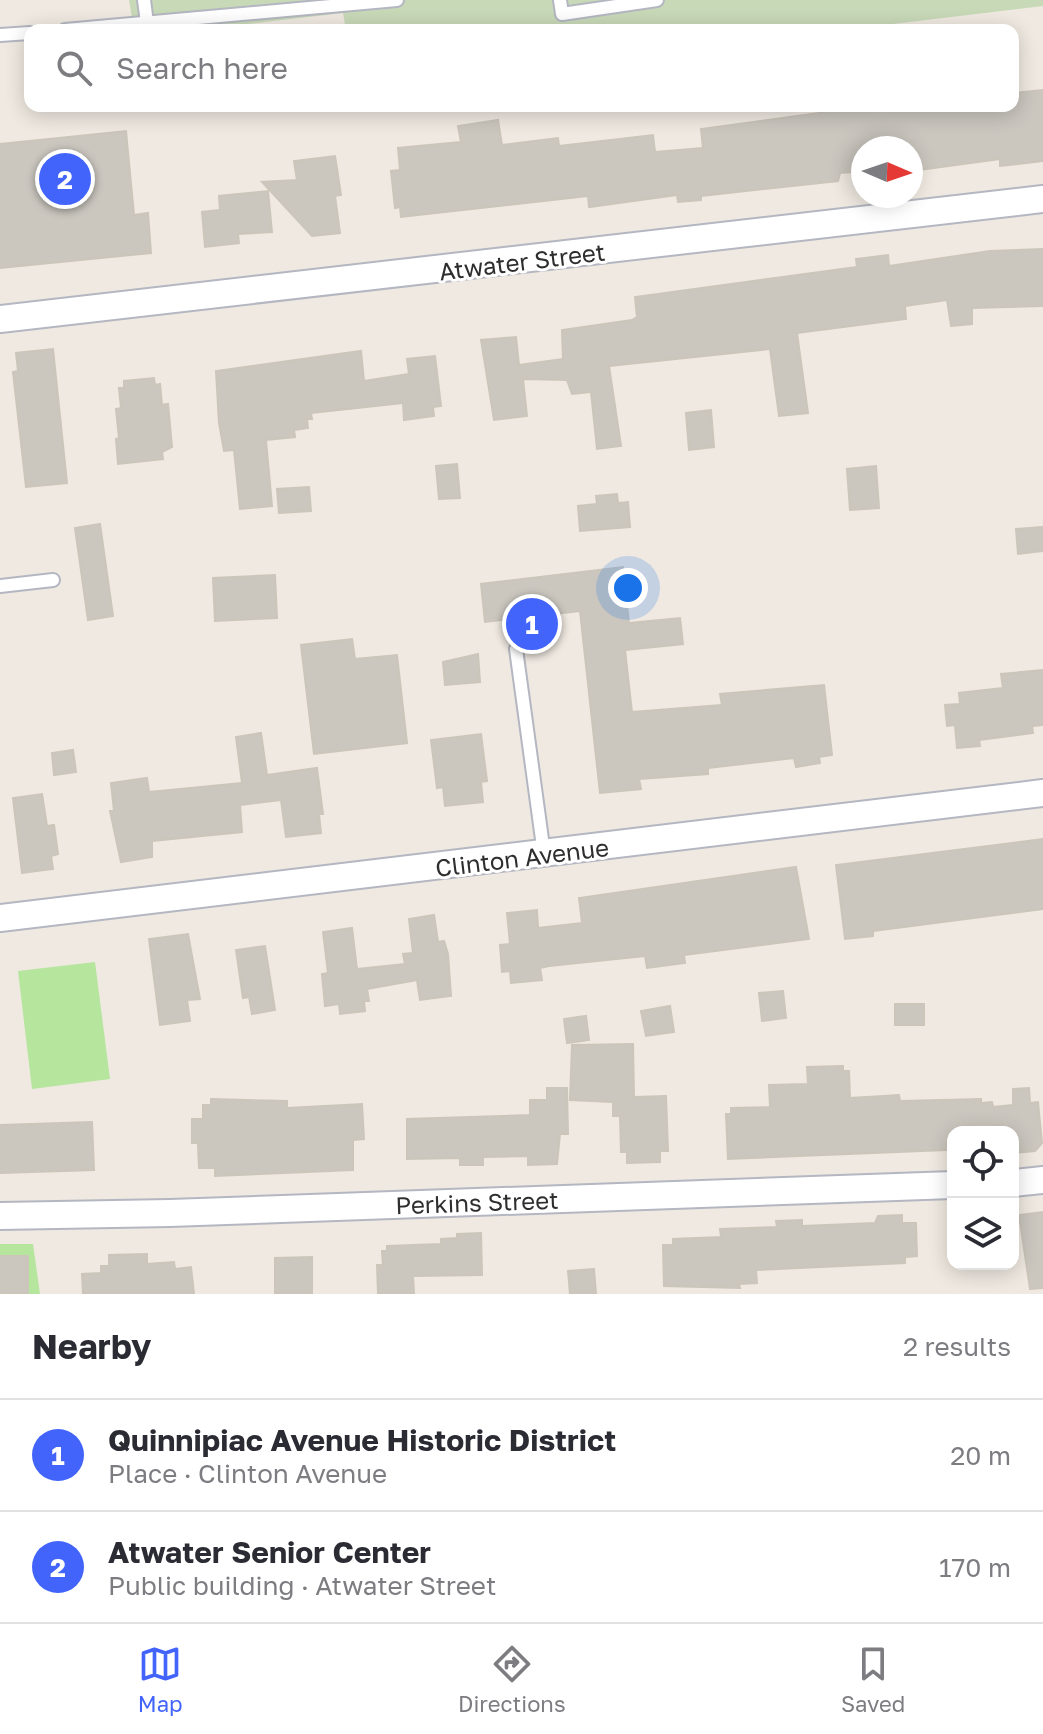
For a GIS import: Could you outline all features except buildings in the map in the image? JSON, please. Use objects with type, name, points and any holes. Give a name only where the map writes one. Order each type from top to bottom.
[{"type":"street","name":"Atwater Street","points":[[0,319],[1043,199]]},
{"type":"street","name":"Clinton Avenue","points":[[0,918],[1043,793]]},
{"type":"street","points":[[1019,1182],[1043,1180]]},
{"type":"street","name":"Perkins Street","points":[[0,1216],[201,1212],[947,1185]]},
{"type":"lane","points":[[144,0],[147,23]]},
{"type":"lane","points":[[135,24],[397,0]]},
{"type":"lane","points":[[560,0],[562,14],[657,0]]},
{"type":"lane","points":[[0,35],[24,33]]},
{"type":"lane","points":[[0,586],[53,580]]},
{"type":"lane","points":[[516,649],[544,854]]},
{"type":"green space","points":[[129,0],[1043,0],[1043,6],[893,24],[345,24],[343,13],[247,24],[133,24]]},
{"type":"green space","points":[[95,962],[110,1079],[32,1089],[18,971]]},
{"type":"green space","points":[[0,1244],[33,1244],[40,1294],[0,1294]]},
{"type":"place","name":"Atwater Senior Center","points":[[65,179]]},
{"type":"place","name":"Quinnipiac Avenue Historic District","points":[[532,624]]}]
